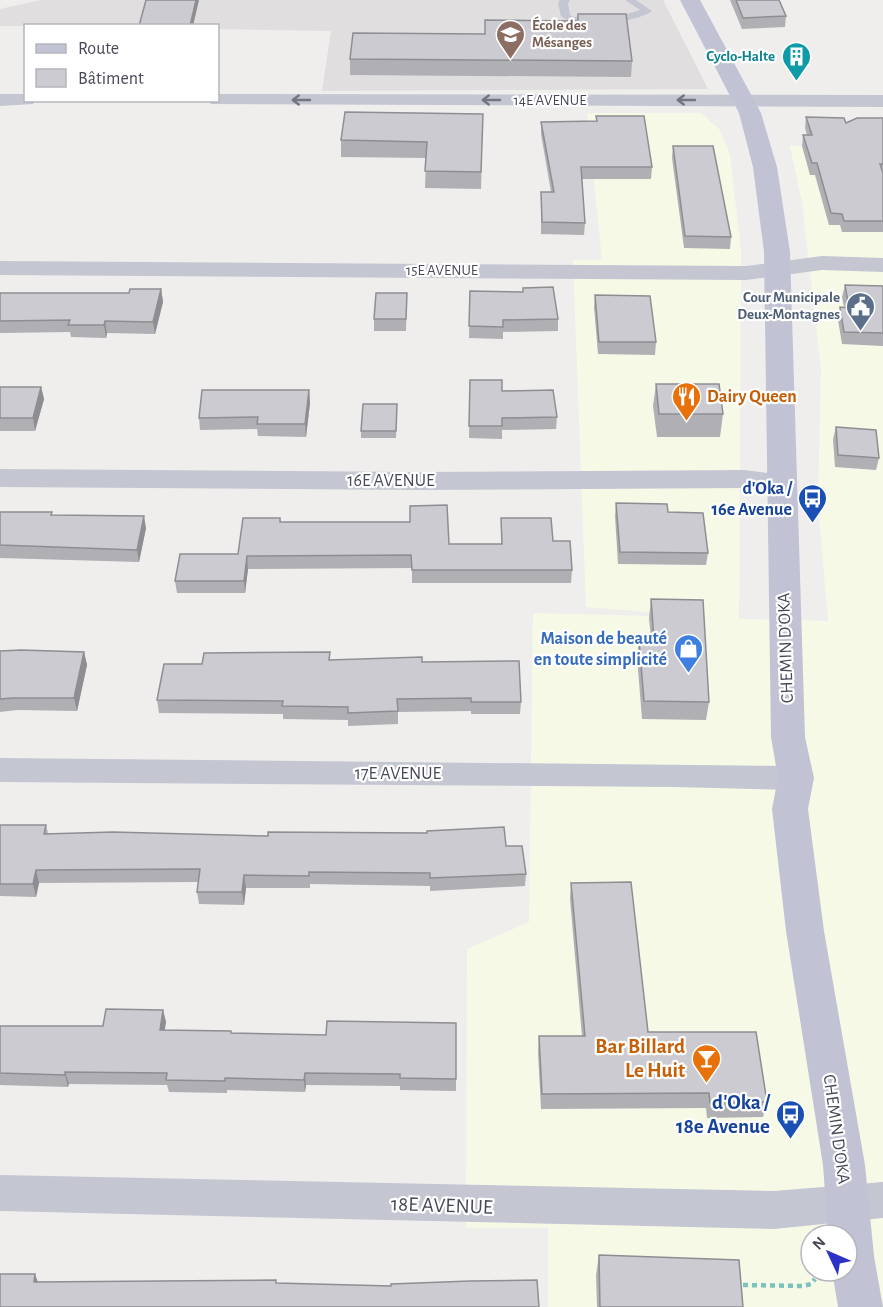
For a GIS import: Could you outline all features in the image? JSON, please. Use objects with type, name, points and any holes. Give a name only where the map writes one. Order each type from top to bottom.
[{"type":"main road","name":"CHEMIN D'OKA","points":[[690,0],[750,112],[770,192],[778,269],[788,737],[796,778],[790,809],[805,931],[844,1165],[865,1201],[852,1256],[861,1307]]},
{"type":"street","points":[[0,100],[24,100]]},
{"type":"street","name":"14E AVENUE","points":[[219,100],[883,101]]},
{"type":"street","name":"15E AVENUE","points":[[0,268],[746,273],[822,263],[883,265]]},
{"type":"street","name":"16E AVENUE","points":[[0,478],[419,481],[744,478],[781,482]]},
{"type":"street","name":"17E AVENUE","points":[[0,770],[796,778]]},
{"type":"street","name":"18E AVENUE","points":[[0,1193],[581,1208],[774,1210],[865,1201]]},
{"type":"lane","points":[[565,0],[563,3],[566,16],[572,20],[622,19],[647,11],[630,0]]},
{"type":"path","points":[[743,1285],[803,1286],[812,1283]]},
{"type":"shaded area","name":"École des Mésanges","points":[[41,0],[663,0],[708,89],[322,91],[331,31],[219,29],[219,24],[0,26],[0,9]]},
{"type":"shaded area","points":[[587,113],[701,113],[720,130],[730,155],[741,251],[739,619],[828,621],[818,504],[821,370],[802,202],[790,146],[883,145],[883,1307],[548,1307],[548,1228],[466,1228],[467,949],[529,922],[533,613],[722,618],[586,607],[573,260],[602,260]]},
{"type":"building","points":[[146,0],[196,0],[190,24],[140,24]]},
{"type":"building","points":[[736,0],[779,0],[786,16],[743,18]]},
{"type":"building","points":[[578,14],[626,14],[632,61],[350,59],[353,33],[485,34],[485,20],[578,21]]},
{"type":"building","points":[[345,112],[483,114],[481,172],[425,171],[427,142],[341,140]]},
{"type":"building","points":[[596,116],[644,116],[652,167],[581,167],[585,223],[542,222],[541,192],[554,192],[541,122],[597,121]]},
{"type":"building","points":[[806,117],[844,118],[846,123],[857,118],[883,118],[883,164],[880,164],[883,173],[883,221],[844,221],[842,214],[831,213],[817,163],[812,163],[803,135],[812,135]]},
{"type":"building","points":[[673,146],[713,146],[731,237],[685,236]]},
{"type":"building","name":"Cour Municipale Deux-Montagnes","points":[[845,285],[883,286],[883,333],[844,332],[840,307],[849,308]]},
{"type":"building","points":[[553,287],[558,319],[503,320],[503,327],[469,326],[470,291],[523,292],[523,288]]},
{"type":"building","points":[[130,289],[161,289],[153,322],[105,321],[104,325],[68,325],[70,320],[0,321],[0,293],[129,293]]},
{"type":"building","points":[[376,293],[407,293],[406,319],[374,319]]},
{"type":"building","points":[[595,295],[650,296],[656,342],[599,342]]},
{"type":"building","points":[[470,380],[502,380],[502,391],[553,390],[557,417],[502,418],[502,426],[469,426]]},
{"type":"building","points":[[656,384],[719,384],[723,414],[659,414]]},
{"type":"building","points":[[0,387],[41,387],[33,418],[0,418]]},
{"type":"building","points":[[202,390],[309,390],[305,424],[257,424],[258,417],[199,418]]},
{"type":"building","points":[[363,404],[397,404],[396,431],[361,431]]},
{"type":"building","points":[[836,427],[876,430],[879,458],[838,455]]},
{"type":"building","points":[[616,503],[667,504],[668,512],[703,513],[708,553],[620,552]]},
{"type":"building","points":[[447,505],[449,544],[502,544],[501,518],[551,518],[553,541],[570,541],[572,570],[412,570],[411,555],[247,556],[244,581],[175,581],[180,554],[238,554],[243,518],[280,518],[280,522],[410,522],[410,506]]},
{"type":"building","points":[[0,512],[144,516],[137,550],[0,545]]},
{"type":"building","points":[[651,599],[703,600],[709,702],[644,701],[639,639],[654,639]]},
{"type":"building","points":[[0,651],[84,652],[74,698],[0,699]]},
{"type":"building","points":[[330,652],[329,660],[422,657],[422,662],[519,661],[521,702],[471,702],[471,698],[397,699],[398,711],[348,713],[348,707],[282,706],[283,701],[157,700],[164,664],[202,664],[204,653]]},
{"type":"building","points":[[0,825],[46,825],[44,834],[113,832],[268,836],[268,832],[427,833],[427,831],[504,827],[506,846],[522,846],[526,874],[430,878],[430,873],[309,872],[309,876],[244,875],[242,892],[197,892],[200,869],[36,870],[33,884],[0,884]]},
{"type":"building","points":[[631,882],[648,1032],[756,1032],[767,1102],[710,1103],[709,1093],[542,1094],[539,1036],[585,1036],[571,883]]},
{"type":"building","points":[[106,1009],[163,1010],[160,1030],[231,1031],[231,1033],[326,1035],[327,1021],[456,1023],[456,1079],[400,1078],[400,1074],[305,1073],[304,1080],[225,1078],[225,1081],[166,1080],[167,1073],[65,1072],[65,1075],[0,1073],[0,1026],[103,1026]]},
{"type":"building","points":[[599,1255],[739,1260],[743,1307],[600,1307]]},
{"type":"building","points":[[0,1274],[35,1274],[34,1282],[276,1280],[276,1283],[391,1286],[391,1284],[537,1280],[539,1307],[0,1307]]},
{"type":"place","name":"École des Mésanges","points":[[511,60]]},
{"type":"place","name":"Cyclo-Halte","points":[[796,82]]},
{"type":"place","name":"Cour Municipale Deux-Montagnes","points":[[861,332]]},
{"type":"place","name":"Dairy Queen","points":[[686,422]]},
{"type":"place","name":"d'Oka / 16e Avenue","points":[[813,524]]},
{"type":"place","name":"Maison de beauté en toute simplicité","points":[[688,674]]},
{"type":"place","name":"Bar Billard Le Huit","points":[[706,1084]]},
{"type":"place","name":"d'Oka / 18e Avenue","points":[[791,1140]]}]
